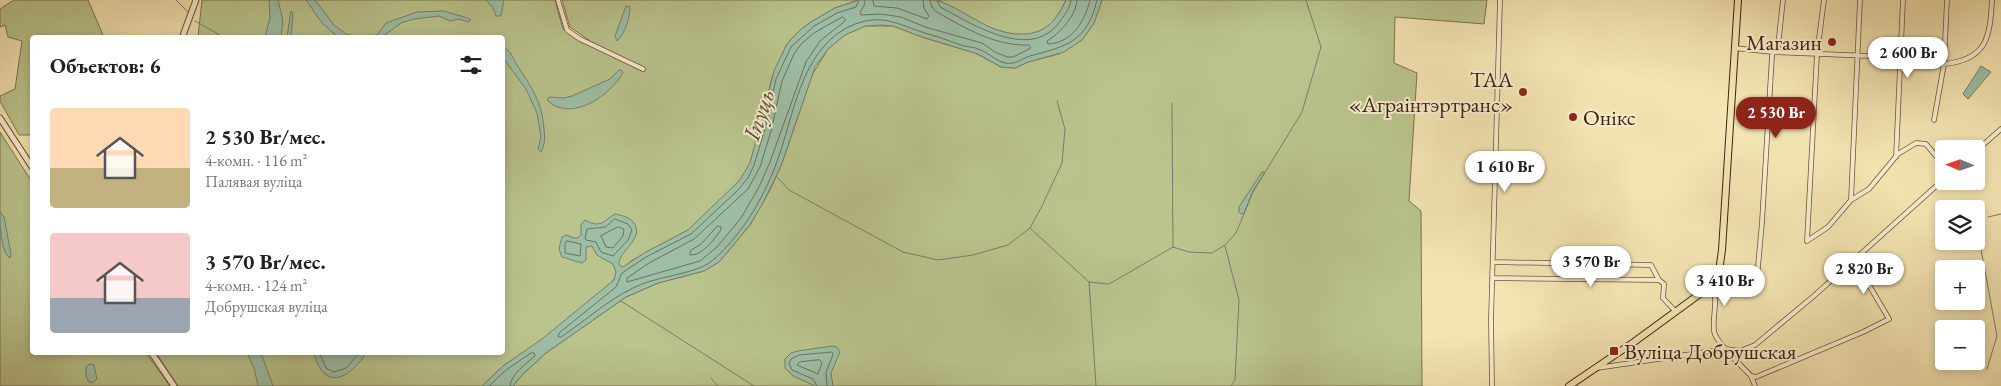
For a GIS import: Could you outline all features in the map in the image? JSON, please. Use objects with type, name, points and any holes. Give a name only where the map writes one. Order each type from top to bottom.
[{"type":"main road","points":[[1569,386],[1712,286],[1717,279],[1722,250],[1738,0]]},
{"type":"street","points":[[183,35],[196,0]]},
{"type":"street","points":[[558,0],[567,30],[580,39],[643,69]]},
{"type":"street","points":[[1492,386],[1492,278],[1500,0]]},
{"type":"street","points":[[1757,278],[1774,52],[1778,46],[1783,0]]},
{"type":"street","points":[[1824,0],[1817,54],[1807,241],[1828,227],[1851,200],[1869,189],[1896,157],[1916,143],[1926,144],[1935,155]]},
{"type":"street","points":[[1851,200],[1860,0]]},
{"type":"street","points":[[1896,157],[1903,0]]},
{"type":"street","points":[[1934,120],[1944,64],[1948,0]]},
{"type":"street","points":[[1734,48],[1774,52],[1887,57],[1899,60],[1944,64],[1963,61],[1970,58],[1989,34],[1992,0]]},
{"type":"street","points":[[0,118],[30,164]]},
{"type":"street","points":[[1985,143],[2001,129]]},
{"type":"street","points":[[1593,369],[1726,349],[1744,350],[1759,343],[1935,187]]},
{"type":"street","points":[[1493,262],[1651,265],[1659,280],[1664,284],[1662,298],[1676,312]]},
{"type":"street","points":[[1751,376],[1761,376],[1889,319],[1866,280],[1849,264]]},
{"type":"street","points":[[1492,278],[1659,280]]},
{"type":"street","points":[[1712,286],[1716,294],[1714,333],[1718,342],[1751,376],[1755,386]]},
{"type":"street","points":[[153,355],[174,386]]},
{"type":"shaded area","points":[[14,0],[88,0],[103,35],[30,35],[30,135],[19,135],[0,101],[0,96],[15,89],[22,41],[8,37],[5,25],[0,27],[0,9]]},
{"type":"shaded area","points":[[202,0],[555,0],[563,29],[584,43],[589,40],[570,27],[562,0],[859,0],[835,8],[811,22],[800,30],[787,44],[772,77],[750,163],[744,175],[734,187],[688,230],[631,261],[619,271],[610,285],[539,342],[503,366],[482,386],[178,386],[157,355],[505,355],[505,35],[198,35]]},
{"type":"shaded area","points":[[938,0],[1066,0],[1055,19],[1046,28],[1020,35],[990,28]]},
{"type":"shaded area","points":[[1102,0],[1487,0],[1484,24],[1395,17],[1394,63],[1417,73],[1409,201],[1421,211],[1422,386],[513,386],[546,353],[626,297],[658,283],[704,271],[719,262],[750,225],[769,192],[781,166],[812,75],[828,49],[845,35],[865,26],[893,26],[975,53],[1001,67],[1015,68],[1028,62],[1059,54],[1082,40],[1094,23]]},
{"type":"shaded area","points":[[0,132],[30,179],[30,355],[147,355],[170,386],[0,386]]},
{"type":"water","points":[[269,0],[278,0],[283,21],[281,35],[266,35],[270,18]]},
{"type":"water","points":[[306,0],[315,0],[334,25],[350,35],[336,35],[322,23]]},
{"type":"water","points":[[486,0],[504,0],[501,16],[496,16],[493,8]]},
{"type":"water","points":[[859,0],[939,1],[1001,31],[1012,34],[1024,34],[1039,31],[1050,24],[1066,0],[1102,0],[1094,23],[1082,40],[1064,52],[1028,62],[1015,68],[1001,67],[978,54],[893,26],[865,26],[845,35],[828,49],[815,67],[781,166],[763,203],[750,225],[719,262],[704,271],[658,283],[626,297],[546,353],[513,386],[482,386],[503,366],[542,339],[614,280],[616,272],[613,264],[597,255],[592,246],[586,247],[586,260],[582,263],[562,257],[559,249],[562,237],[567,235],[578,238],[581,235],[581,225],[585,220],[598,224],[615,214],[627,218],[633,222],[636,234],[620,260],[619,265],[623,267],[644,253],[688,230],[739,181],[750,163],[774,71],[787,44],[800,30],[811,22],[835,8]]},
{"type":"water","points":[[626,6],[630,7],[628,20],[625,30],[617,41],[615,36]]},
{"type":"water","points":[[291,11],[293,13],[291,35],[287,35]]},
{"type":"water","points":[[443,11],[471,20],[468,22],[459,19],[450,21],[439,16],[414,19],[401,23],[385,35],[377,35],[386,23],[417,12]]},
{"type":"water","points":[[505,49],[511,54],[539,103],[545,135],[541,152],[538,149],[541,137],[537,113],[526,89],[505,61]]},
{"type":"water","points":[[1981,66],[1991,72],[1968,99],[1963,94]]},
{"type":"water","points":[[619,70],[623,72],[617,81],[609,90],[589,104],[567,109],[556,106],[547,100],[549,97],[564,98],[572,96],[610,79]]},
{"type":"water","points":[[1262,172],[1264,174],[1253,191],[1244,213],[1241,214],[1239,207]]},
{"type":"water","points":[[0,212],[4,217],[11,254],[10,258],[2,244]]},
{"type":"water","points":[[832,346],[837,347],[840,352],[831,373],[833,386],[815,386],[793,376],[785,368],[785,359],[791,353]]},
{"type":"water","points":[[248,355],[262,355],[273,386],[258,386],[254,368]]},
{"type":"water","points":[[314,355],[365,355],[354,368],[343,376],[331,377],[325,374],[319,367]]},
{"type":"water","points":[[90,364],[94,365],[97,379],[92,383],[88,381],[86,375],[86,367]]},
{"type":"waterway","points":[[176,0],[189,13]]},
{"type":"waterway","points":[[1173,247],[1189,252],[1212,253],[1225,245],[1236,233],[1253,192],[1302,112],[1321,47],[1306,0]]},
{"type":"waterway","points":[[195,21],[220,35]]},
{"type":"waterway","points":[[777,177],[789,190],[903,252],[938,260],[973,255],[1008,245],[1030,228],[1062,163],[1065,129],[1057,101]]},
{"type":"waterway","points":[[1089,282],[1109,284],[1173,247],[1172,103]]},
{"type":"waterway","points":[[1988,217],[2001,214]]},
{"type":"waterway","points":[[1030,228],[1089,282],[1096,386]]},
{"type":"waterway","points":[[1225,246],[1239,300],[1235,380],[1231,386]]},
{"type":"waterway","points":[[1981,250],[1997,336],[1987,369]]},
{"type":"waterway","points":[[621,301],[754,386]]},
{"type":"waterway","points":[[711,378],[718,386]]},
{"type":"place","name":"Магазин","points":[[1832,42]]},
{"type":"place","name":"ТАА «Аграінтэртранс»","points":[[1523,92]]},
{"type":"place","name":"Онікс","points":[[1573,117]]},
{"type":"place","name":"Вуліца Добрушская","points":[[1614,351]]},
{"type":"water label","name":"Іпуць","points":[[759,115]]}]
